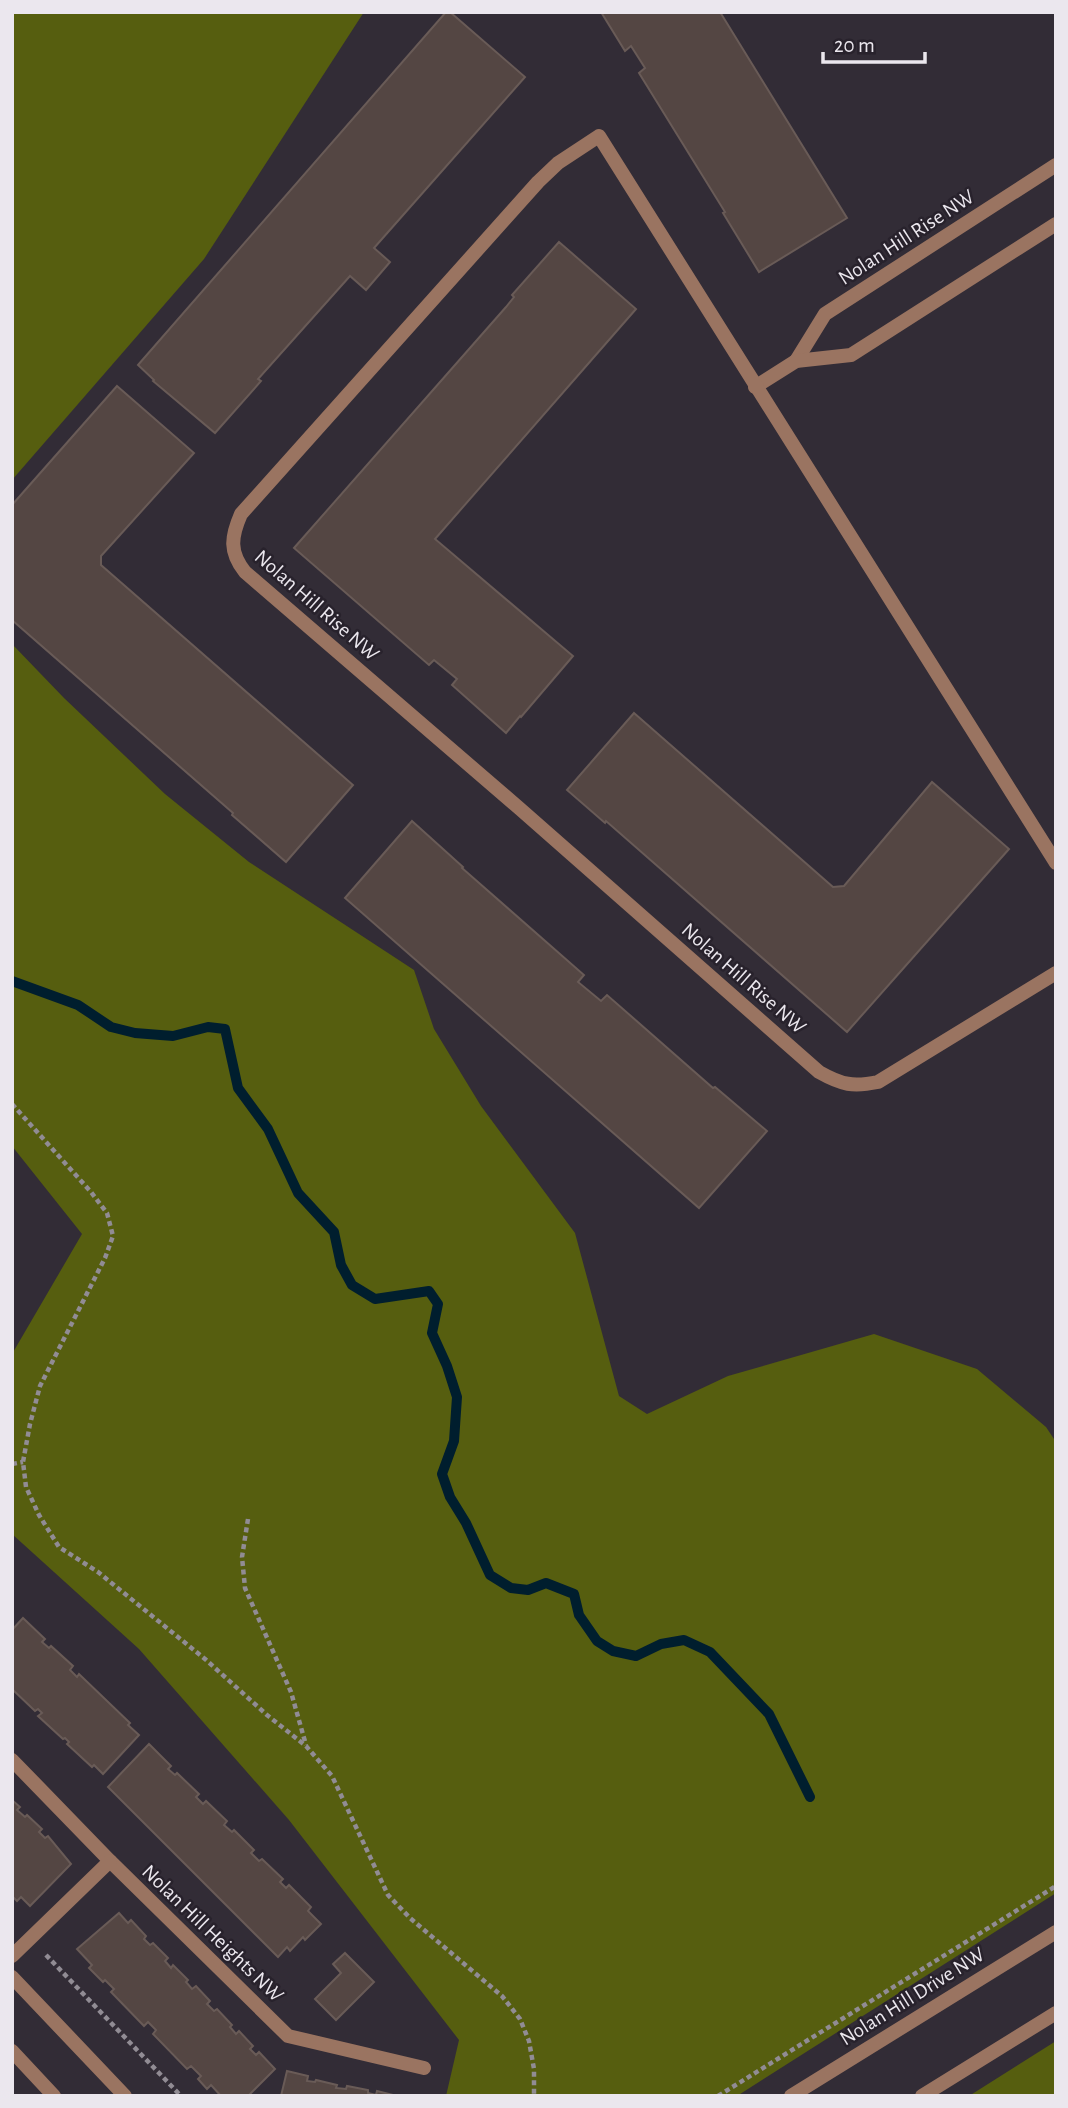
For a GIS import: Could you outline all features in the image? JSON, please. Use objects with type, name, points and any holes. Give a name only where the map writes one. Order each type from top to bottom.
[{"type":"street","name":"Nolan Hill Rise NW","points":[[1056,863],[599,136],[558,163],[538,182],[241,514],[232,545],[235,560],[245,572],[819,1072],[837,1082],[858,1086],[878,1082],[1056,973]]},
{"type":"street","name":"Nolan Hill Rise NW","points":[[755,387],[796,361],[825,314],[1056,165]]},
{"type":"street","name":"Nolan Hill Rise NW","points":[[796,361],[851,355],[1056,224]]},
{"type":"street","name":"Nolan Hill Heights NW","points":[[12,1760],[110,1861],[288,2036],[424,2068]]},
{"type":"street","points":[[12,1956],[110,1861]]},
{"type":"street","name":"Nolan Hill Drive NW","points":[[790,2096],[1056,1932]]},
{"type":"street","points":[[12,1977],[125,2096]]},
{"type":"street","points":[[922,2096],[1056,2013]]},
{"type":"street","points":[[12,2052],[54,2096]]},
{"type":"path","points":[[12,1104],[91,1192],[107,1213],[113,1236],[105,1258],[40,1386],[23,1462],[26,1487],[39,1515],[59,1547],[108,1581],[205,1659],[306,1746],[332,1776],[388,1895],[410,1919],[502,1996],[520,2019],[529,2041],[534,2069],[534,2096]]},
{"type":"path","points":[[12,1464],[23,1462]]},
{"type":"path","points":[[248,1519],[242,1557],[245,1588],[290,1692],[306,1746]]},
{"type":"path","points":[[718,2096],[1056,1886]]},
{"type":"path","points":[[30,1938],[181,2096]]},
{"type":"green space","points":[[12,12],[364,12],[204,259],[12,480]]},
{"type":"green space","points":[[12,644],[64,698],[165,794],[249,862],[414,970],[434,1029],[481,1106],[575,1233],[619,1396],[647,1414],[728,1376],[874,1334],[977,1369],[1046,1427],[1056,1442],[1056,1893],[737,2096],[446,2096],[459,2040],[289,1820],[139,1649],[12,1534],[12,1354],[82,1234],[12,1146]]},
{"type":"green space","points":[[1056,2041],[1056,2096],[969,2096]]},
{"type":"building","points":[[446,12],[450,12],[525,77],[374,248],[390,262],[366,290],[350,276],[258,379],[261,381],[215,433],[138,365]]},
{"type":"building","points":[[601,12],[720,12],[847,218],[759,272],[639,73],[645,68],[631,46],[625,51]]},
{"type":"building","points":[[559,242],[636,309],[435,539],[573,656],[506,733],[452,685],[457,679],[434,660],[429,665],[294,548],[506,307],[514,297],[512,295]]},
{"type":"building","points":[[117,386],[194,453],[101,556],[101,565],[353,785],[286,862],[12,620],[12,505]]},
{"type":"building","points":[[634,713],[833,887],[844,886],[932,782],[1009,849],[847,1032],[567,790]]},
{"type":"building","points":[[412,821],[584,975],[578,982],[601,1001],[607,995],[713,1088],[767,1131],[699,1208],[345,898]]},
{"type":"building","points":[[23,1618],[45,1639],[42,1642],[49,1648],[51,1646],[73,1666],[70,1670],[77,1677],[79,1674],[139,1735],[103,1774],[94,1765],[92,1767],[67,1744],[69,1742],[65,1738],[38,1716],[42,1713],[38,1709],[35,1711],[12,1689],[12,1630]]},
{"type":"building","points":[[149,1744],[171,1766],[168,1769],[175,1775],[177,1773],[199,1794],[196,1797],[203,1804],[206,1801],[227,1821],[224,1825],[232,1832],[234,1830],[254,1850],[251,1853],[259,1861],[262,1859],[283,1879],[280,1882],[286,1888],[289,1885],[311,1907],[308,1911],[321,1924],[305,1940],[303,1937],[290,1951],[287,1947],[278,1957],[108,1787]]},
{"type":"building","points":[[12,1800],[20,1807],[17,1810],[42,1829],[39,1832],[45,1838],[48,1836],[71,1864],[30,1906],[21,1897],[17,1901],[12,1896]]},
{"type":"building","points":[[119,1913],[128,1923],[131,1920],[146,1936],[144,1939],[150,1945],[153,1943],[168,1958],[165,1961],[188,1980],[186,1982],[192,1989],[196,1986],[210,2001],[207,2004],[214,2011],[217,2009],[232,2025],[230,2027],[236,2034],[239,2031],[253,2046],[250,2049],[256,2055],[259,2052],[275,2069],[248,2096],[221,2096],[211,2085],[207,2089],[198,2079],[201,2076],[191,2066],[187,2069],[153,2034],[156,2030],[148,2022],[144,2026],[111,1992],[114,1989],[89,1968],[92,1965],[77,1949]]},
{"type":"building","points":[[345,1953],[374,1982],[336,2020],[315,1999],[341,1973],[333,1964]]},
{"type":"building","points":[[287,2071],[308,2076],[307,2081],[316,2080],[337,2085],[336,2088],[346,2089],[347,2086],[368,2090],[368,2093],[376,2095],[377,2091],[397,2096],[281,2096]]},
{"type":"waterway","points":[[12,981],[78,1005],[111,1027],[135,1033],[173,1036],[208,1027],[225,1029],[238,1088],[268,1129],[298,1193],[334,1232],[341,1265],[352,1285],[375,1299],[429,1291],[438,1304],[432,1333],[457,1397],[454,1441],[442,1474],[450,1497],[466,1523],[490,1575],[511,1588],[528,1590],[546,1583],[574,1594],[579,1615],[597,1641],[613,1651],[636,1656],[661,1644],[684,1640],[710,1652],[769,1714],[810,1797]]}]
